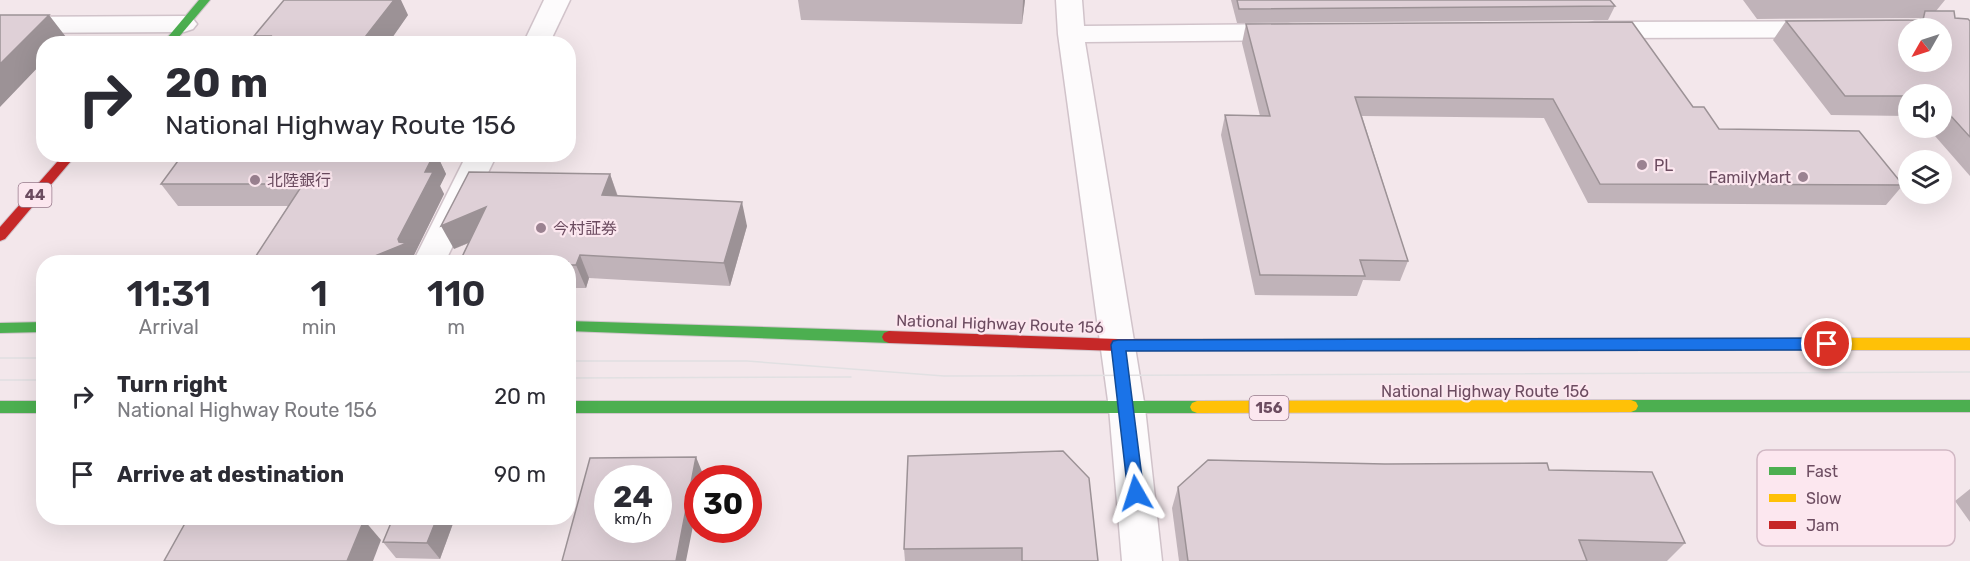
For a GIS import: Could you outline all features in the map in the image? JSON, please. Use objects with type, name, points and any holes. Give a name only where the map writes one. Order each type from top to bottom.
[{"type":"main road","points":[[174,36],[205,0]]},
{"type":"main road","name":"44","points":[[0,236],[63,162]]},
{"type":"main road","name":"National Highway Route 156","points":[[576,326],[1118,345],[1970,344]]},
{"type":"main road","points":[[0,328],[36,327]]},
{"type":"main road","name":"National Highway Route 156","points":[[576,407],[1970,406]]},
{"type":"main road","points":[[0,407],[36,407]]},
{"type":"street","points":[[540,36],[557,0]]},
{"type":"street","points":[[1069,0],[1071,34],[1127,408],[1142,561]]},
{"type":"street","points":[[0,25],[184,24]]},
{"type":"street","points":[[1573,31],[1898,28]]},
{"type":"street","points":[[1071,34],[1310,32]]},
{"type":"street","points":[[432,255],[478,162]]},
{"type":"building","points":[[284,0],[394,0],[366,36],[254,36]]},
{"type":"building","points":[[1237,0],[1610,0],[1615,6],[1239,9]]},
{"type":"building","points":[[1925,11],[1954,11],[1955,18],[1968,19],[1970,21],[1970,137],[1952,117],[1952,84],[1898,84],[1898,96],[1845,96],[1786,21],[1898,20],[1898,72],[1952,72],[1952,18],[1923,18]]},
{"type":"building","points":[[0,15],[49,15],[0,64]]},
{"type":"building","points":[[1632,22],[1693,107],[1704,107],[1719,129],[1859,131],[1898,179],[1898,185],[1600,184],[1553,99],[1355,97],[1408,261],[1360,260],[1365,276],[1260,275],[1225,115],[1270,116],[1246,24]]},
{"type":"building","points":[[177,162],[430,162],[425,172],[433,172],[398,239],[399,242],[407,243],[377,255],[257,255],[303,184],[161,184]]},
{"type":"building","points":[[469,172],[610,174],[602,195],[742,202],[724,263],[580,255],[576,265],[576,255],[463,255],[486,207],[441,226]]},
{"type":"building","points":[[1063,451],[1089,478],[1098,561],[1022,561],[1022,548],[904,549],[908,456]]},
{"type":"building","points":[[696,457],[694,465],[684,465],[684,519],[676,561],[562,561],[572,525],[576,525],[576,510],[590,458]]},
{"type":"building","points":[[1208,460],[1385,464],[1547,463],[1549,470],[1652,472],[1685,543],[1579,540],[1587,561],[1188,561],[1178,487]]},
{"type":"building","points":[[184,525],[362,525],[347,561],[164,561]]},
{"type":"building","points":[[390,525],[434,525],[427,543],[383,542]]},
{"type":"tram line","points":[[0,358],[36,358]]},
{"type":"tram line","points":[[576,361],[747,361],[944,376],[1970,372]]},
{"type":"tram line","points":[[576,378],[851,377]]},
{"type":"tram line","points":[[0,380],[36,380]]},
{"type":"traffic: fast","points":[[174,36],[205,0]]},
{"type":"traffic: fast","points":[[576,326],[889,337]]},
{"type":"traffic: fast","points":[[0,328],[36,327]]},
{"type":"traffic: fast","points":[[1224,345],[1748,344]]},
{"type":"traffic: fast","points":[[1631,406],[1970,406]]},
{"type":"traffic: fast","points":[[0,407],[36,407]]},
{"type":"traffic: fast","points":[[576,407],[1197,407]]},
{"type":"traffic: slow","points":[[1748,344],[1970,344]]},
{"type":"traffic: slow","points":[[1197,407],[1631,406]]},
{"type":"traffic: jam","points":[[0,236],[64,162]]},
{"type":"traffic: jam","points":[[889,337],[1118,345],[1224,345]]},
{"type":"place","name":"PL","points":[[1642,165]]},
{"type":"place","name":"FamilyMart","points":[[1803,177]]},
{"type":"place","name":"北陸銀行","points":[[255,180]]},
{"type":"place","name":"今村証券","points":[[541,228]]},
{"type":"route","points":[[1136,493],[1118,345],[1827,344]]}]
